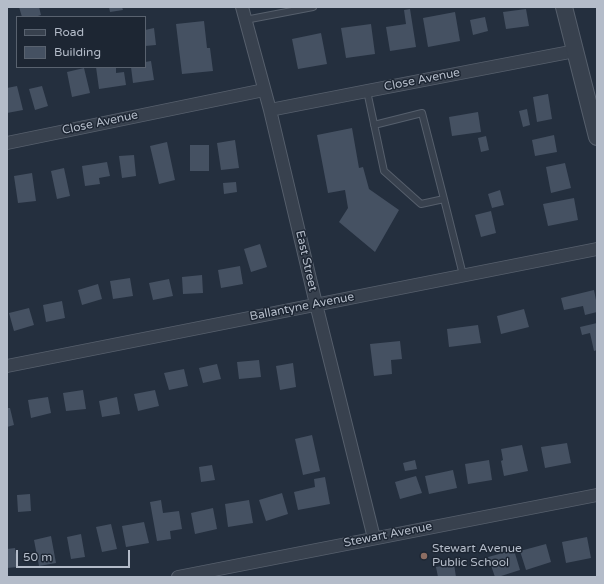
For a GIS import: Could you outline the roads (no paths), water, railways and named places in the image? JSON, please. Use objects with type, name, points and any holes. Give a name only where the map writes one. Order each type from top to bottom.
[{"type":"street","name":"East Street","points":[[242,7],[270,110],[374,538]]},
{"type":"street","points":[[564,7],[597,137]]},
{"type":"street","name":"Close Avenue","points":[[270,110],[575,51]]},
{"type":"street","name":"Close Avenue","points":[[7,143],[264,90]]},
{"type":"street","name":"Ballantyne Avenue","points":[[7,366],[597,249]]},
{"type":"street","name":"Stewart Avenue","points":[[178,577],[597,495]]},
{"type":"lane","points":[[245,20],[313,7]]},
{"type":"lane","points":[[366,91],[384,170],[421,204],[444,199]]},
{"type":"lane","points":[[374,125],[422,113],[462,275]]},
{"type":"place","name":"Stewart Avenue Public School","points":[[424,556]]}]
